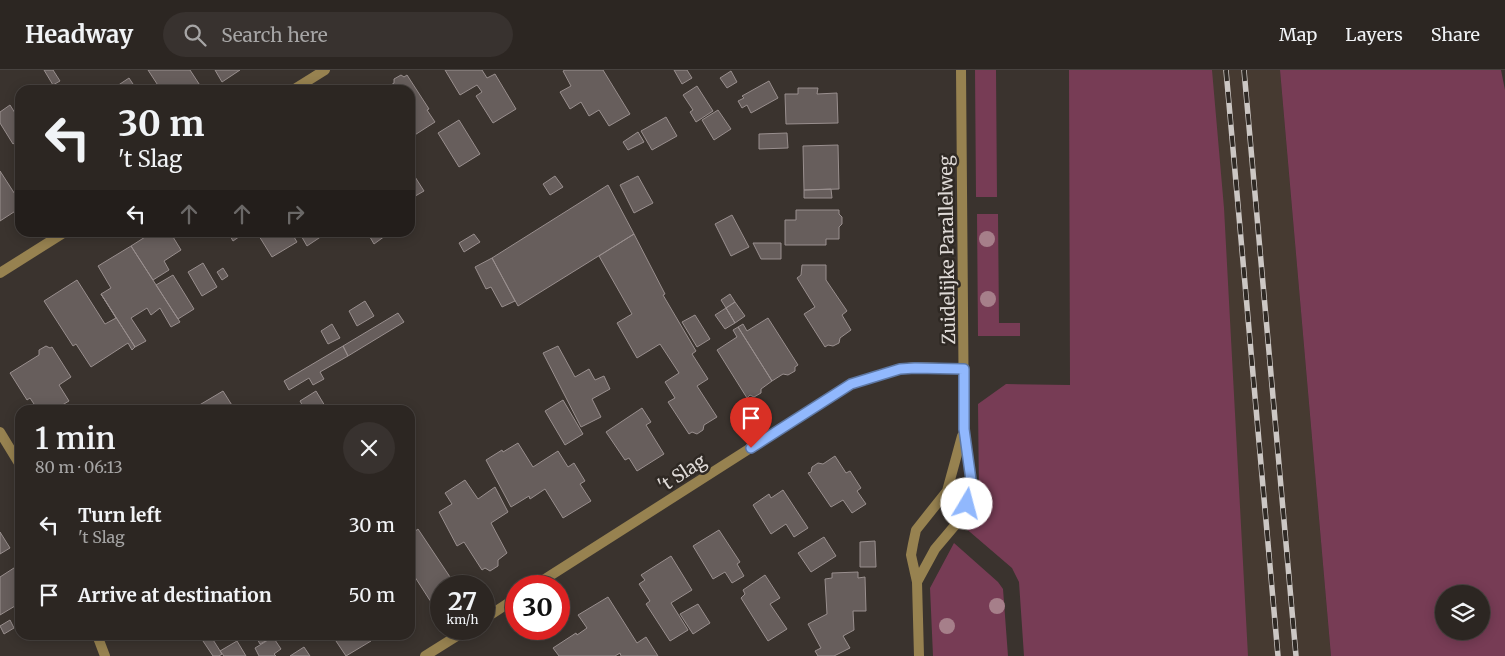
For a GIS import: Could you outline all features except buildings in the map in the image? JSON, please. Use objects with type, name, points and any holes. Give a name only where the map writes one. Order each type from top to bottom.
[{"type":"street","points":[[301,85],[325,70]]},
{"type":"street","name":"Zuidelijke Parallelweg","points":[[918,582],[931,556],[962,517],[967,504],[971,480],[964,429],[961,70]]},
{"type":"street","points":[[0,273],[57,237]]},
{"type":"street","name":"'t Slag","points":[[551,575],[851,384],[900,369],[964,369]]},
{"type":"street","name":"Zuidelijke Parallelweg","points":[[919,656],[918,582],[911,555],[916,530],[947,491],[964,429]]},
{"type":"street","points":[[0,432],[15,457]]},
{"type":"street","points":[[99,640],[105,656]]},
{"type":"street","points":[[425,656],[450,640]]},
{"type":"shaded area","points":[[975,70],[996,70],[997,197],[976,197]]},
{"type":"shaded area","points":[[1069,70],[1212,70],[1224,208],[1248,656],[1024,656],[1019,582],[1012,568],[963,526],[975,507],[979,495],[978,404],[1006,384],[1070,385]]},
{"type":"shaded area","points":[[1194,70],[1280,70],[1331,656],[1230,656]]},
{"type":"shaded area","points":[[1280,70],[1501,70],[1505,90],[1505,656],[1331,656]]},
{"type":"shaded area","points":[[977,214],[998,214],[999,323],[1020,323],[1020,336],[978,336]]},
{"type":"shaded area","points":[[954,543],[998,582],[1003,589],[1008,656],[933,656],[930,588]]},
{"type":"railway","points":[[1226,70],[1278,656]]},
{"type":"railway","points":[[1244,70],[1296,656]]},
{"type":"route","points":[[751,448],[851,384],[900,369],[964,369],[964,429],[971,480],[967,504]]}]
